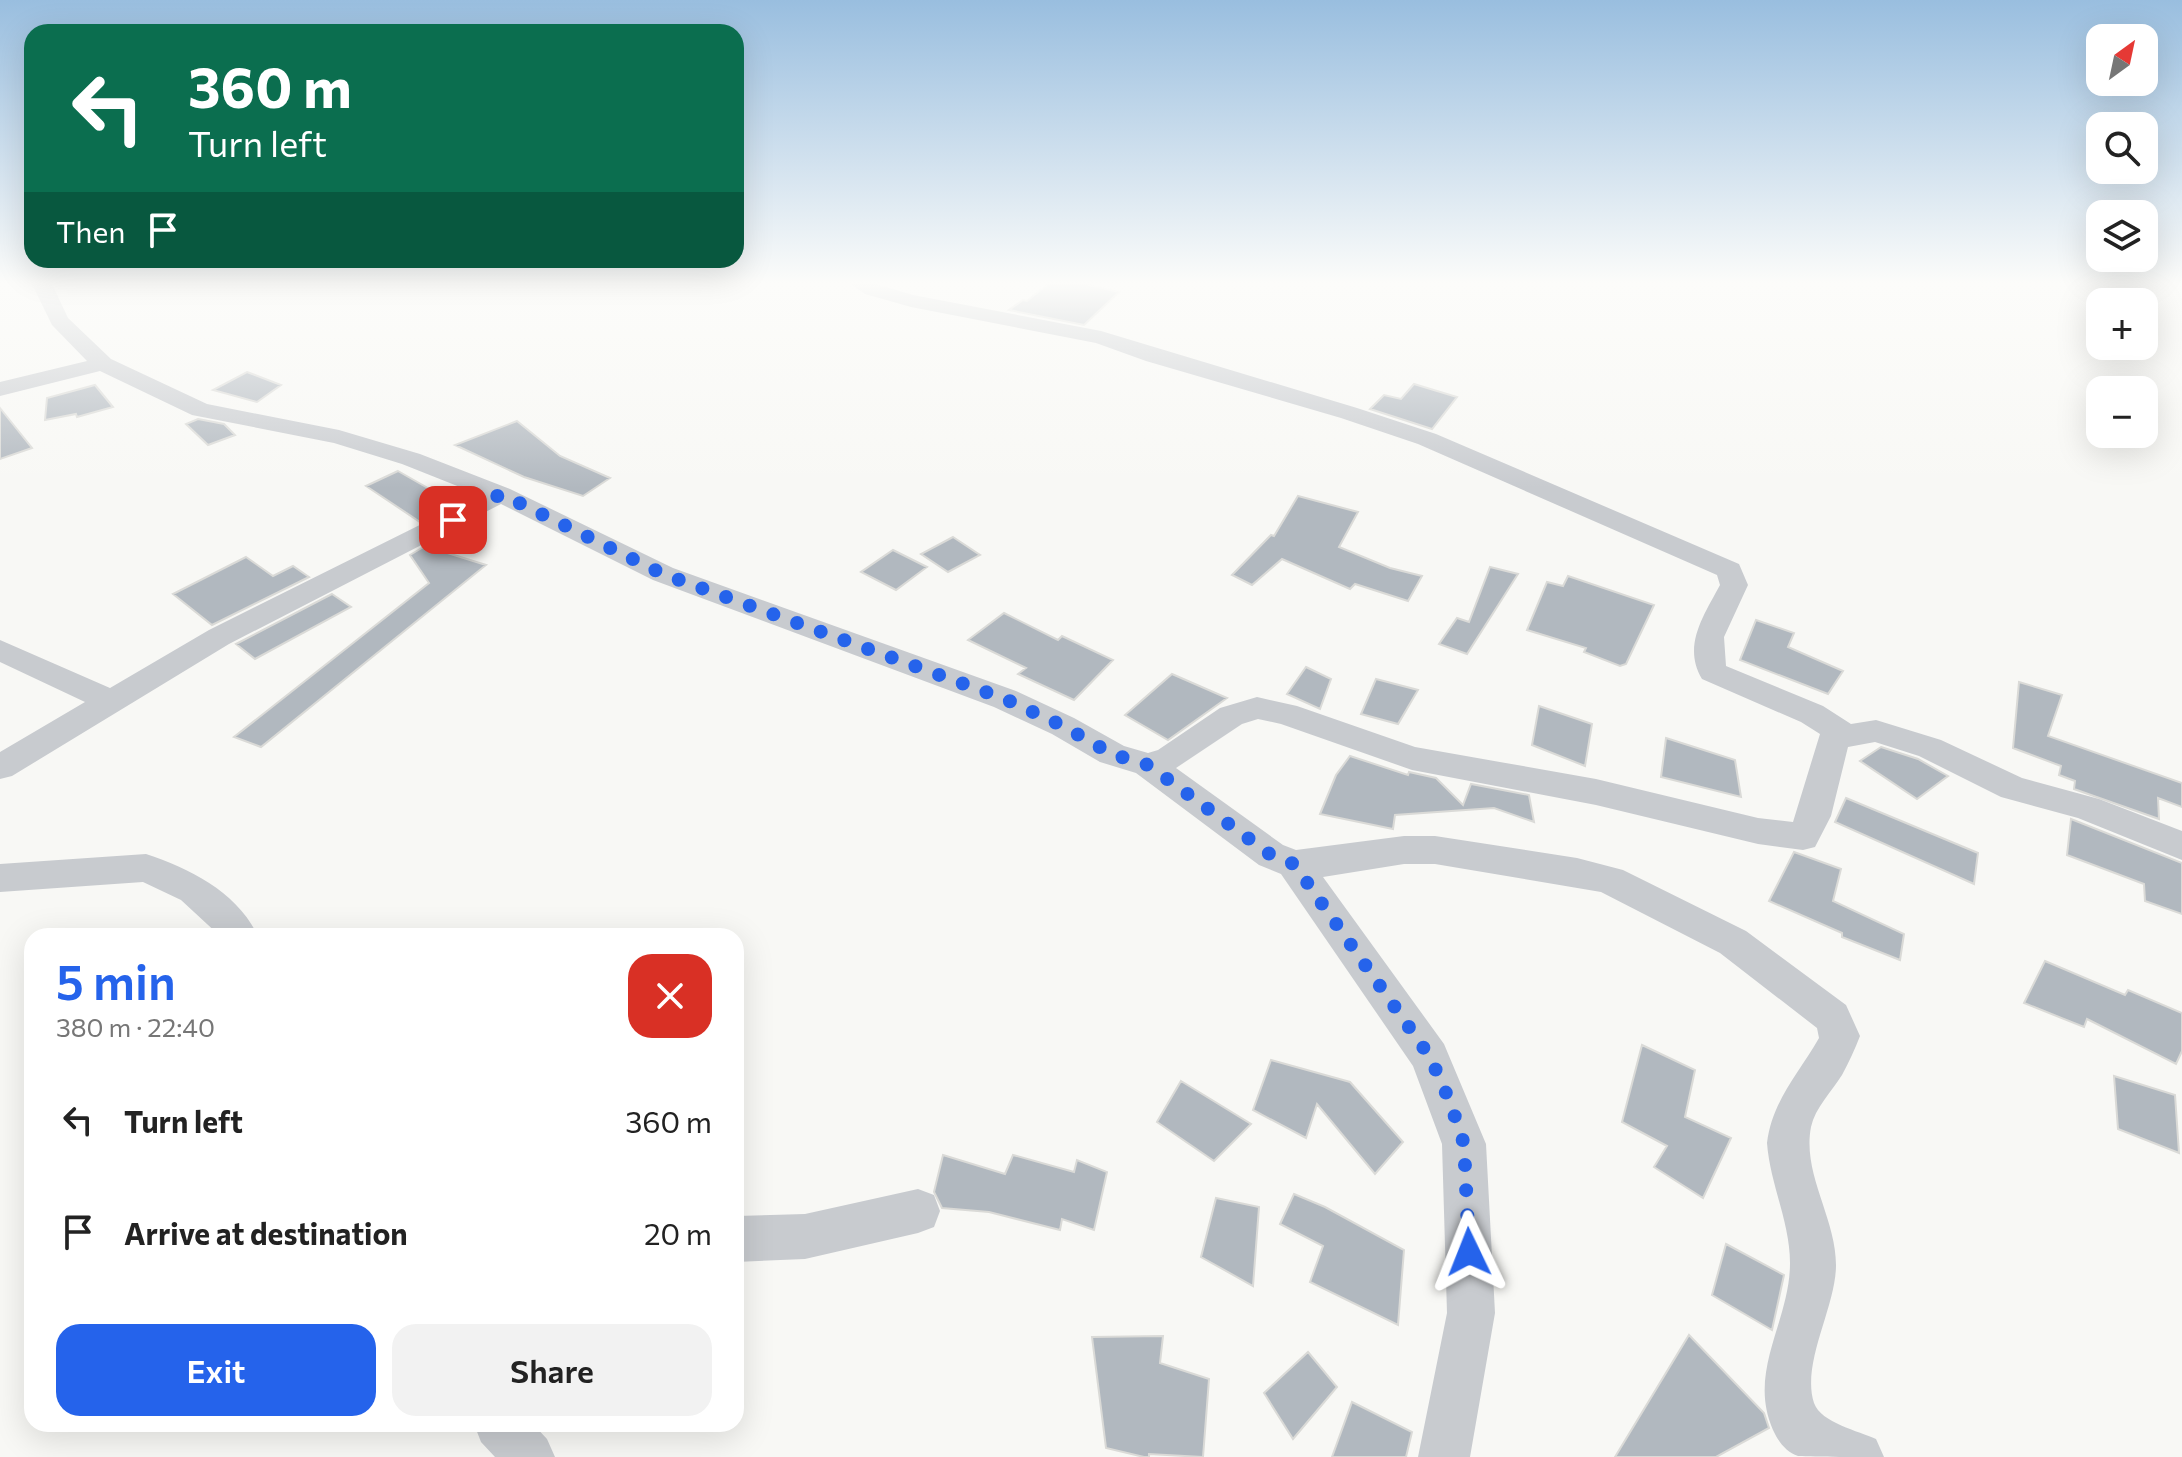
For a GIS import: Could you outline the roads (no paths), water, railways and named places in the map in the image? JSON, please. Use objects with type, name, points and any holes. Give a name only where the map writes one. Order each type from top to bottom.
[{"type":"street","points":[[91,352],[103,364],[200,410],[339,437],[411,459],[501,494],[663,574],[1005,699],[1063,726],[1112,754],[1148,765],[1271,855],[1294,864],[1404,850],[1435,850],[1601,877],[1733,942],[1832,1017],[1840,1036],[1793,1115],[1789,1131],[1788,1148],[1812,1245],[1813,1270],[1790,1371],[1791,1406],[1797,1424],[1858,1457]]},
{"type":"street","points":[[1143,352],[1427,439],[1729,570],[1734,585],[1710,634],[1706,654],[1713,672],[1812,714],[1847,736]]},
{"type":"street","points":[[0,389],[103,364]]},
{"type":"street","points":[[0,767],[219,637],[501,494]]},
{"type":"street","points":[[0,650],[113,702]]},
{"type":"street","points":[[1148,765],[1170,758],[1231,716],[1257,708],[1286,714],[1412,758],[1596,792],[1758,831],[1803,837],[1814,816],[1834,738],[1876,731],[1930,748],[2013,788],[2087,808],[2182,846]]},
{"type":"street","points":[[1294,864],[1416,1033],[1450,1102],[1464,1144],[1471,1313],[1444,1457]]},
{"type":"street","points":[[0,878],[146,868],[194,890],[235,928]]},
{"type":"street","points":[[744,1240],[759,1241],[837,1232],[918,1211]]}]
